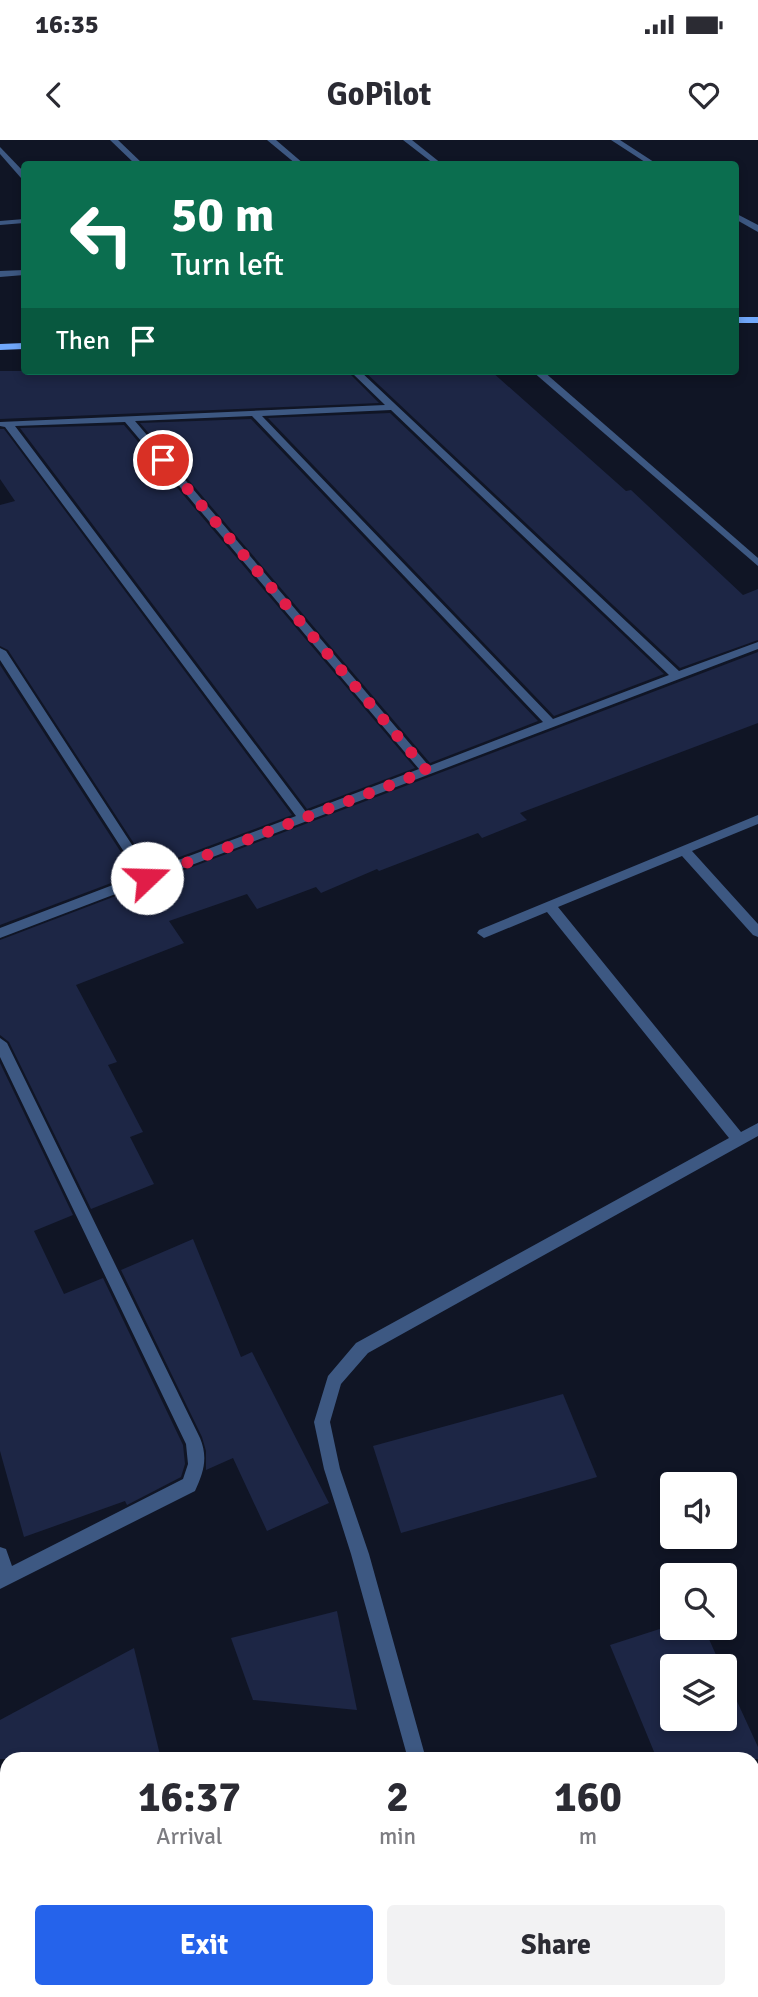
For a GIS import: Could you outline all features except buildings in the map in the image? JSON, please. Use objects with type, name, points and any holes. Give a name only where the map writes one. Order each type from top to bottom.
[{"type":"street","points":[[114,140],[136,161]]},
{"type":"street","points":[[271,140],[296,161]]},
{"type":"street","points":[[407,140],[434,161]]},
{"type":"street","points":[[615,140],[648,161]]},
{"type":"street","points":[[0,149],[21,173]]},
{"type":"street","points":[[739,217],[758,229]]},
{"type":"street","points":[[0,223],[21,221]]},
{"type":"street","points":[[0,274],[21,273]]},
{"type":"street","points":[[739,320],[758,320]]},
{"type":"street","points":[[0,347],[21,346]]},
{"type":"street","points":[[359,375],[677,676]]},
{"type":"street","points":[[542,375],[758,563]]},
{"type":"street","points":[[4,424],[394,407]]},
{"type":"street","points":[[254,413],[551,724]]},
{"type":"street","points":[[128,419],[427,771]]},
{"type":"street","points":[[4,424],[304,818]]},
{"type":"street","points":[[0,933],[758,645]]},
{"type":"street","points":[[0,651],[147,878]]},
{"type":"street","points":[[484,933],[758,819]]},
{"type":"street","points":[[684,850],[758,932]]},
{"type":"street","points":[[550,906],[739,1140]]},
{"type":"street","points":[[0,1043],[194,1443],[199,1460],[196,1473],[188,1485],[4,1579],[0,1555]]},
{"type":"street","points":[[415,1752],[360,1553],[331,1469],[322,1422],[334,1381],[362,1348],[758,1129]]},
{"type":"route","points":[[147,878],[427,771],[163,460]]}]
